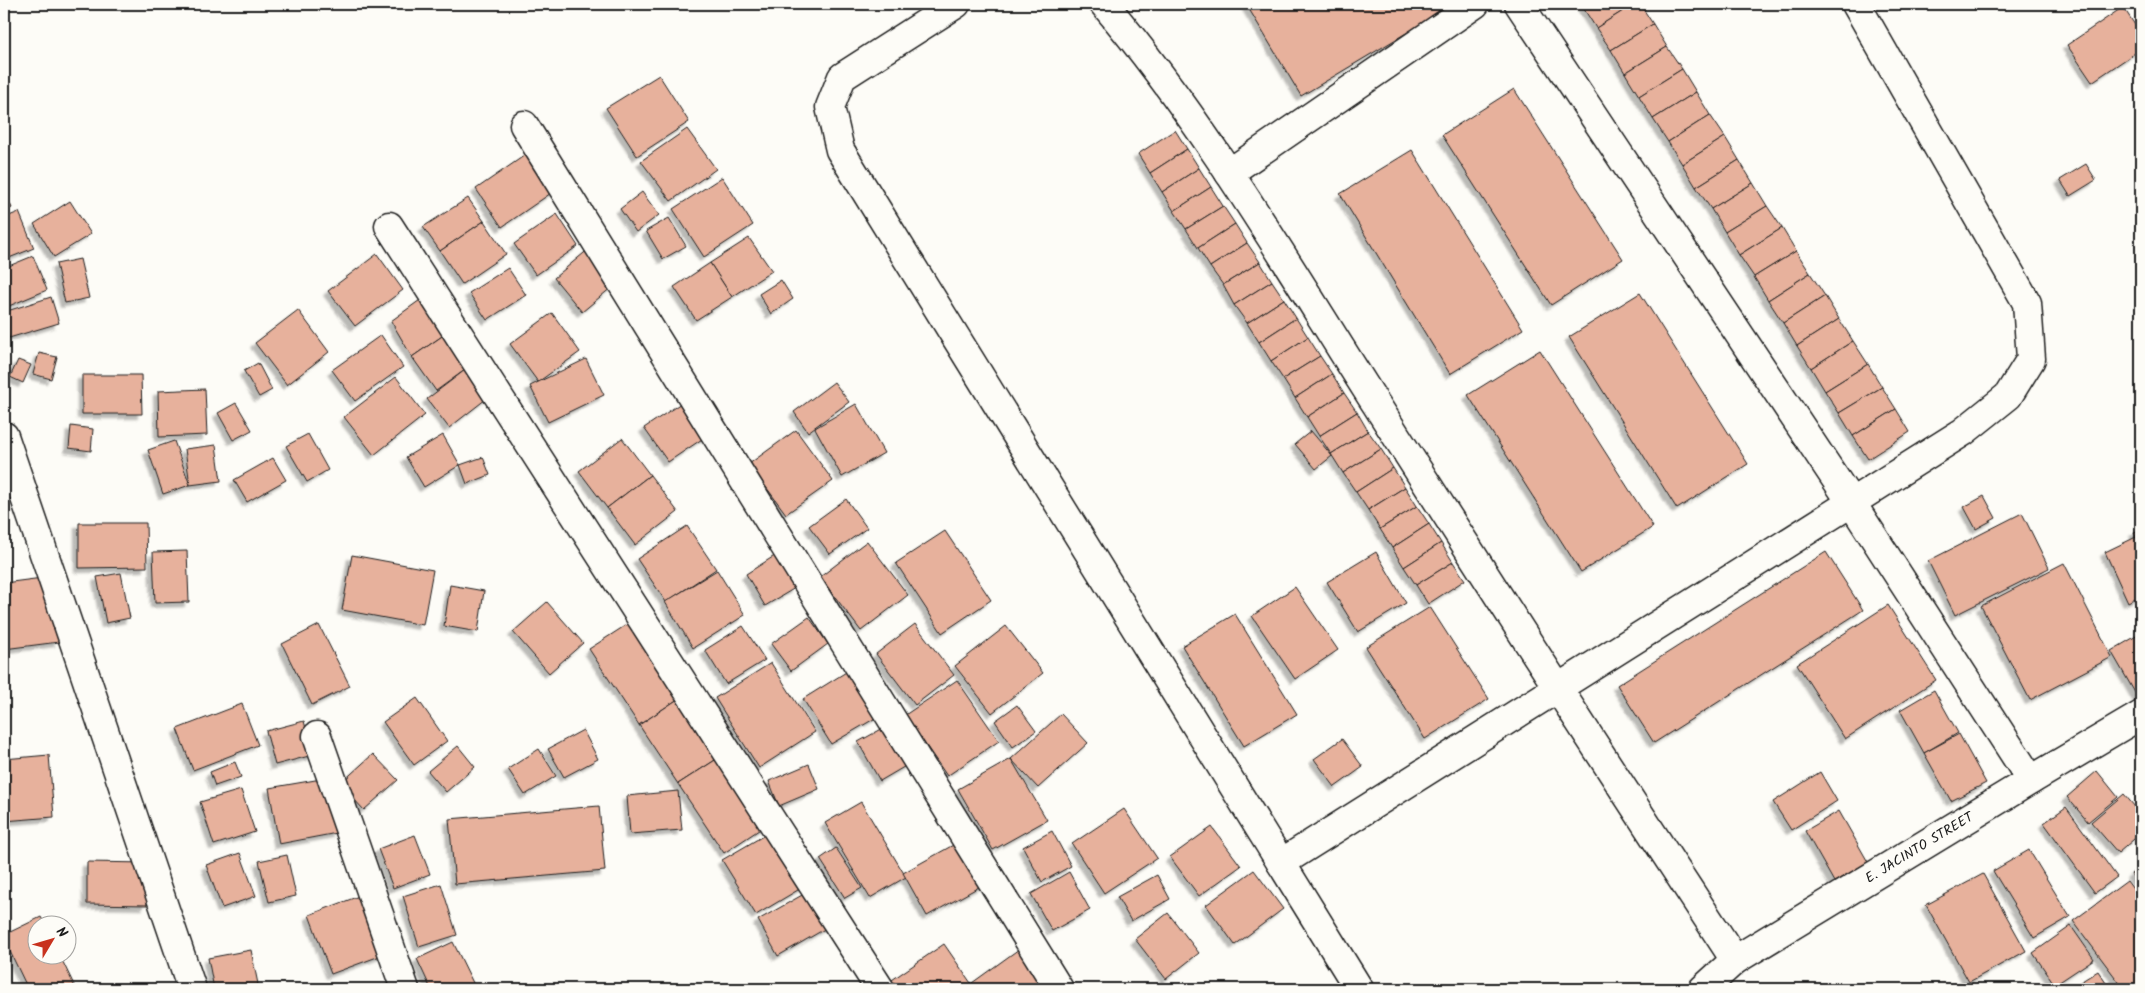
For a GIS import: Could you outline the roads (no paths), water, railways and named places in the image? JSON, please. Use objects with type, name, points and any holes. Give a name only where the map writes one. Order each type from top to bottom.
[{"type":"street","points":[[956,4],[842,77],[830,107],[840,150],[1359,989]]},
{"type":"street","points":[[1104,4],[1162,74],[1229,173],[1556,688],[1735,960]]},
{"type":"street","points":[[1229,173],[1475,4]]},
{"type":"street","points":[[1519,4],[1851,502],[2031,780]]},
{"type":"street","points":[[1281,863],[1971,426],[2008,396],[2030,359],[2027,304],[1856,4]]},
{"type":"street","points":[[524,125],[1059,989]]},
{"type":"street","points":[[390,226],[880,989]]},
{"type":"street","points":[[4,436],[192,989]]},
{"type":"street","name":"E. JACINTO STREET","points":[[1703,989],[1735,960],[2141,715]]},
{"type":"street","points":[[317,736],[405,989]]}]
